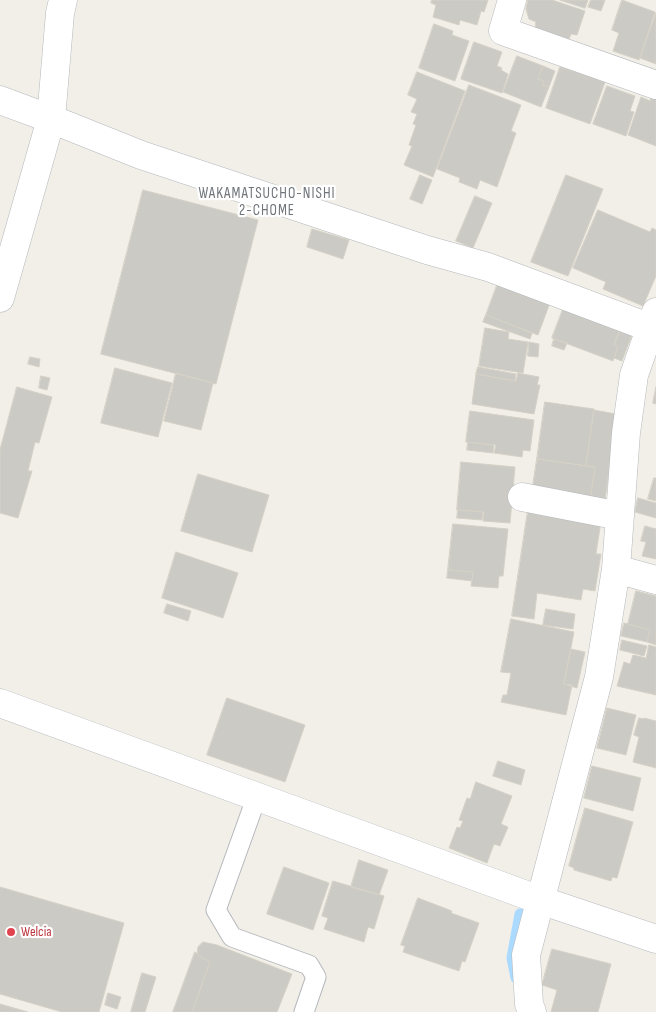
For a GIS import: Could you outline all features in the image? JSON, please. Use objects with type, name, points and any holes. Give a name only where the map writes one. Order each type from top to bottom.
[{"type":"street","points":[[0,298],[51,119],[60,13],[64,0]]},
{"type":"street","points":[[512,0],[503,31],[656,85]]},
{"type":"street","points":[[0,100],[141,155],[654,323],[634,375],[626,433],[616,569],[599,677],[526,955],[529,1004],[532,1012]]},
{"type":"street","points":[[522,497],[620,516]]},
{"type":"street","points":[[616,569],[656,580]]},
{"type":"street","points":[[0,702],[540,900],[656,939]]},
{"type":"lane","points":[[257,796],[216,910],[232,937],[308,965],[316,977],[304,1012]]},
{"type":"building","points":[[432,0],[488,0],[484,12],[481,11],[477,25],[460,20],[459,25],[433,17],[436,5],[431,3]]},
{"type":"building","points":[[528,0],[552,0],[585,11],[577,35],[571,34],[569,39],[535,28],[536,22],[529,19],[526,9]]},
{"type":"building","points":[[560,0],[588,0],[585,8]]},
{"type":"building","points":[[591,0],[605,0],[601,11],[588,7]]},
{"type":"building","points":[[622,0],[655,12],[639,60],[613,51],[619,33],[612,30]]},
{"type":"building","points":[[656,13],[656,64],[640,58]]},
{"type":"building","points":[[434,24],[453,31],[452,35],[469,41],[455,81],[419,68]]},
{"type":"building","points":[[474,42],[502,52],[497,66],[508,74],[502,93],[461,79]]},
{"type":"building","points":[[517,56],[543,66],[538,79],[544,81],[543,85],[549,87],[541,107],[503,92]]},
{"type":"building","points":[[543,66],[555,71],[549,87],[543,85],[544,81],[538,79]]},
{"type":"building","points":[[560,67],[605,82],[590,124],[546,108]]},
{"type":"building","points":[[417,72],[465,91],[433,177],[404,165],[412,146],[409,145],[416,125],[413,124],[417,114],[411,112],[417,99],[408,95]]},
{"type":"building","points":[[469,85],[521,105],[511,131],[516,133],[497,187],[480,180],[477,189],[459,182],[460,178],[437,169]]},
{"type":"building","points":[[607,86],[635,96],[630,111],[634,112],[626,136],[593,124]]},
{"type":"building","points":[[651,96],[656,98],[656,146],[628,135],[641,97],[650,101]]},
{"type":"building","points":[[420,175],[432,180],[422,204],[410,199]]},
{"type":"building","points":[[566,175],[603,189],[568,276],[531,262]]},
{"type":"building","points":[[143,190],[258,220],[216,384],[101,354]]},
{"type":"building","points":[[475,196],[492,203],[473,248],[456,241]]},
{"type":"building","points":[[598,210],[650,232],[652,228],[656,230],[656,276],[643,306],[603,289],[606,282],[573,268]]},
{"type":"building","points":[[312,229],[349,240],[343,259],[307,247]]},
{"type":"building","points":[[499,280],[551,300],[538,335],[486,315]]},
{"type":"building","points":[[565,304],[622,326],[614,345],[618,347],[613,361],[552,338]]},
{"type":"building","points":[[486,315],[532,333],[530,339],[483,322]]},
{"type":"building","points":[[621,327],[633,332],[622,361],[614,358],[618,347],[614,345]]},
{"type":"building","points":[[485,328],[509,332],[508,339],[528,342],[523,373],[479,366]]},
{"type":"building","points":[[554,339],[567,343],[564,350],[552,346]]},
{"type":"building","points":[[529,342],[539,344],[538,357],[528,356]]},
{"type":"building","points":[[30,357],[40,359],[39,367],[28,364]]},
{"type":"building","points":[[478,367],[516,374],[515,381],[476,374]]},
{"type":"building","points":[[115,368],[172,383],[158,437],[101,423]]},
{"type":"building","points":[[176,373],[213,383],[201,430],[164,421]]},
{"type":"building","points":[[518,373],[539,377],[537,385],[540,385],[534,414],[472,404],[476,374],[516,381]]},
{"type":"building","points":[[41,376],[50,378],[47,390],[39,388]]},
{"type":"building","points":[[17,387],[52,397],[39,443],[35,442],[28,471],[32,471],[18,518],[0,513],[0,450]]},
{"type":"building","points":[[656,387],[656,404],[653,403]]},
{"type":"building","points":[[545,402],[594,409],[586,466],[537,459]]},
{"type":"building","points":[[594,410],[616,414],[605,501],[590,500],[595,467],[586,466]]},
{"type":"building","points":[[470,411],[534,420],[530,451],[523,450],[522,457],[494,453],[496,445],[466,442]]},
{"type":"building","points":[[468,442],[494,445],[493,453],[467,450]]},
{"type":"building","points":[[537,459],[595,467],[590,500],[532,492]]},
{"type":"building","points":[[461,462],[515,467],[510,523],[483,521],[484,512],[457,510]]},
{"type":"building","points":[[198,474],[269,495],[252,552],[181,531]]},
{"type":"building","points":[[654,478],[656,478],[656,501],[648,499]]},
{"type":"building","points":[[638,498],[656,503],[656,518],[635,512]]},
{"type":"building","points":[[458,510],[483,512],[482,520],[457,518]]},
{"type":"building","points":[[528,510],[601,521],[596,554],[601,554],[595,591],[583,589],[581,600],[537,593],[534,619],[512,616]]},
{"type":"building","points":[[453,524],[508,529],[503,576],[499,576],[498,588],[471,586],[473,572],[448,570]]},
{"type":"building","points":[[645,526],[656,529],[656,559],[642,556],[646,542],[641,541]]},
{"type":"building","points":[[176,552],[238,573],[223,618],[162,598]]},
{"type":"building","points":[[448,570],[473,572],[472,581],[447,578]]},
{"type":"building","points":[[636,591],[656,596],[656,645],[647,642],[650,630],[628,624]]},
{"type":"building","points":[[167,604],[191,611],[188,621],[164,613]]},
{"type":"building","points":[[546,609],[575,614],[573,629],[543,625]]},
{"type":"building","points":[[511,619],[574,632],[564,684],[572,685],[566,715],[501,702],[503,695],[507,695],[511,673],[501,672]]},
{"type":"building","points":[[624,623],[650,630],[647,642],[621,636]]},
{"type":"building","points":[[622,640],[647,646],[644,656],[620,650]]},
{"type":"building","points":[[649,645],[656,647],[656,695],[617,686],[624,662],[630,664],[633,655],[646,658]]},
{"type":"building","points":[[571,649],[585,652],[577,688],[564,684]]},
{"type":"building","points":[[227,698],[305,725],[285,782],[207,755]]},
{"type":"building","points":[[607,708],[636,715],[626,755],[597,748]]},
{"type":"building","points":[[639,718],[656,721],[656,768],[633,762],[639,737],[634,735]]},
{"type":"building","points":[[498,761],[525,770],[521,785],[493,776]]},
{"type":"building","points":[[592,766],[641,778],[633,811],[584,798]]},
{"type":"building","points":[[476,782],[512,796],[501,824],[508,827],[500,846],[494,844],[487,863],[449,848],[457,827],[460,828],[463,821],[459,820],[467,798],[470,799]]},
{"type":"building","points":[[585,808],[633,822],[617,878],[612,877],[611,881],[574,870],[574,868],[569,866]]},
{"type":"building","points":[[359,860],[388,870],[379,895],[351,887]]},
{"type":"building","points":[[284,867],[329,883],[313,930],[267,914]]},
{"type":"building","points":[[333,881],[384,896],[374,929],[368,927],[364,942],[324,929],[328,918],[322,916]]},
{"type":"building","points":[[0,887],[124,923],[99,1012],[62,1012],[0,994]]},
{"type":"building","points":[[418,898],[479,923],[465,962],[462,961],[459,971],[403,952],[405,946],[401,945]]},
{"type":"building","points":[[203,942],[217,945],[292,974],[277,1012],[192,1012],[210,962],[197,953],[198,947]]},
{"type":"building","points":[[552,949],[611,964],[598,1012],[551,1012],[557,990],[542,985]]},
{"type":"building","points":[[195,952],[210,962],[192,1012],[173,1012]]},
{"type":"building","points":[[142,973],[156,977],[145,1012],[131,1012]]},
{"type":"building","points":[[108,993],[121,997],[117,1009],[105,1005]]},
{"type":"building","points":[[0,1004],[28,1012],[0,1012]]},
{"type":"waterway","points":[[516,978],[512,958],[520,914]]},
{"type":"place","name":"Welcia","points":[[11,932]]},
{"type":"district","name":"WAKAMATSUCHO-NISHI 2-CHOME","points":[[267,202]]}]
